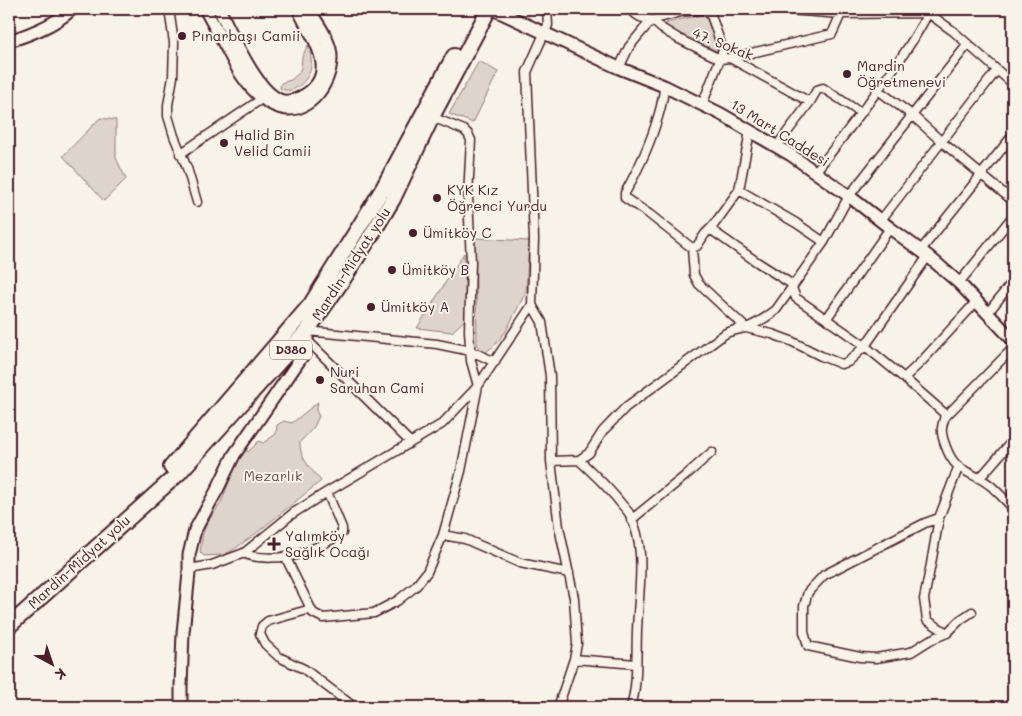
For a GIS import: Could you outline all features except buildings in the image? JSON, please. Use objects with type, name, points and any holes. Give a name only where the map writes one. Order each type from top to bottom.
[{"type":"highway","name":"Mardin-Midyat yolu","points":[[9,614],[172,466],[311,304],[382,190],[478,9]]},
{"type":"highway","name":"Mardin-Midyat yolu","points":[[9,626],[178,473],[307,335],[393,198],[432,117],[489,9]]},
{"type":"street","points":[[9,42],[56,21],[72,9]]},
{"type":"street","points":[[169,9],[174,42],[173,77],[168,116],[180,154],[187,168],[196,202]]},
{"type":"street","points":[[205,9],[243,78],[264,98],[274,105],[287,109],[300,107],[310,102],[321,91],[328,79],[331,63],[330,49],[322,30],[308,9]]},
{"type":"street","points":[[219,9],[242,54],[260,83],[272,96],[287,101],[300,98],[312,90],[320,80],[322,69],[321,54],[298,9]]},
{"type":"street","name":"13 Mart Caddesi","points":[[493,9],[619,68],[664,86],[721,114],[776,148],[791,155],[924,253],[959,283],[1013,340]]},
{"type":"street","points":[[189,569],[212,565],[244,553],[292,514],[442,424],[478,386],[532,305],[534,239],[527,72],[548,25],[547,9]]},
{"type":"street","name":"47. Sokak","points":[[628,9],[640,17],[652,20],[679,40],[720,59],[730,58],[810,102]]},
{"type":"street","points":[[619,68],[629,47],[652,20],[681,12],[703,9],[711,15],[723,50],[702,105]]},
{"type":"street","points":[[756,9],[789,9],[841,14],[871,11],[896,14],[928,11],[954,31],[1013,84]]},
{"type":"street","points":[[815,172],[833,151],[902,57],[919,32],[928,11]]},
{"type":"street","points":[[730,58],[832,34],[841,14]]},
{"type":"street","points":[[746,328],[776,310],[824,242],[849,196],[968,44]]},
{"type":"street","points":[[881,220],[998,70]]},
{"type":"street","points":[[664,86],[664,97],[647,153],[625,193],[626,198],[692,248],[694,275],[699,284],[746,328]]},
{"type":"street","points":[[776,148],[817,90],[823,88],[861,113]]},
{"type":"street","points":[[878,90],[912,115],[1013,201]]},
{"type":"street","points":[[180,154],[264,98]]},
{"type":"street","points":[[285,556],[313,613],[324,618],[344,617],[374,613],[397,601],[416,586],[427,572],[443,535],[461,471],[478,386],[471,361],[469,331],[471,262],[468,196],[471,140],[464,130],[432,117]]},
{"type":"street","points":[[692,248],[697,246],[739,190],[750,131]]},
{"type":"street","points":[[551,461],[579,460],[589,453],[603,431],[626,407],[726,333],[740,328],[772,334],[792,341],[841,364],[848,362],[865,346],[924,253],[981,174],[1013,135]]},
{"type":"street","points":[[739,190],[796,222],[824,242]]},
{"type":"street","points":[[959,283],[1013,216]]},
{"type":"street","points":[[827,318],[890,228]]},
{"type":"street","points":[[710,229],[792,286],[796,298],[865,346],[904,378],[945,417]]},
{"type":"street","points":[[987,314],[1013,281]]},
{"type":"street","points":[[904,378],[976,302]]},
{"type":"street","points":[[532,305],[542,322],[550,376],[551,461],[559,527],[574,598],[576,644],[574,659],[558,707]]},
{"type":"street","points":[[307,335],[437,344],[470,351],[495,362]]},
{"type":"street","points":[[307,335],[410,442]]},
{"type":"street","points":[[182,707],[180,686],[183,633],[189,555],[194,530],[234,455],[303,355],[307,335]]},
{"type":"street","points":[[1013,348],[951,410],[945,417],[942,429],[950,458],[958,468],[980,478],[1013,508]]},
{"type":"street","points":[[980,478],[1013,440]]},
{"type":"street","points":[[631,520],[712,452]]},
{"type":"street","points":[[579,460],[608,488],[629,513],[637,535],[641,573],[636,664],[631,707]]},
{"type":"street","points":[[947,633],[927,620],[924,599],[939,518],[958,468]]},
{"type":"street","points":[[244,553],[264,558],[285,556],[298,554],[332,540],[342,532],[342,528],[326,492]]},
{"type":"street","points":[[939,518],[925,523],[824,575],[808,592],[804,606],[804,632],[808,646],[860,657],[876,658],[911,652],[930,640],[947,633],[960,620],[972,612]]},
{"type":"street","points":[[443,535],[465,539],[520,563],[568,573]]},
{"type":"street","points":[[311,609],[268,621],[262,626],[260,634],[265,644],[279,657],[304,669],[354,707]]},
{"type":"street","points":[[574,659],[636,664]]},
{"type":"green space","points":[[705,14],[717,51],[667,29],[666,23]]},
{"type":"green space","points":[[308,45],[311,63],[308,76],[295,88],[285,90],[280,88],[281,83],[291,80],[298,74],[301,68],[302,57]]},
{"type":"green space","points":[[479,61],[498,72],[473,123],[449,114]]},
{"type":"green space","points":[[100,118],[116,120],[116,158],[126,179],[104,201],[63,156]]},
{"type":"green space","points":[[475,238],[529,241],[526,292],[506,331],[495,345],[486,352],[481,350],[477,344]]},
{"type":"green space","points":[[464,253],[466,319],[452,332],[417,328]]},
{"type":"green space","name":"Mezarlık","points":[[318,402],[316,411],[319,416],[314,427],[300,442],[300,448],[310,468],[321,481],[233,550],[223,555],[204,556],[200,552],[203,533],[207,523],[221,503],[238,459],[246,449],[248,452],[259,441],[263,443],[276,434],[277,425],[284,421],[292,423]]},
{"type":"place","name":"Pınarbaşı Camii","points":[[182,36]]},
{"type":"place","name":"Mardin Öğretmenevi","points":[[847,74]]},
{"type":"place","name":"Halid Bin Velid Camii","points":[[224,143]]},
{"type":"place","name":"KYK Kız Öğrenci Yurdu","points":[[437,198]]},
{"type":"place","name":"Ümitköy C","points":[[413,233]]},
{"type":"place","name":"Ümitköy B","points":[[392,270]]},
{"type":"place","name":"Ümitköy A","points":[[371,307]]},
{"type":"place","name":"Nuri Saruhan Cami","points":[[320,380]]},
{"type":"place","name":"Yalımköy Sağlık Ocağı","points":[[274,544]]}]
